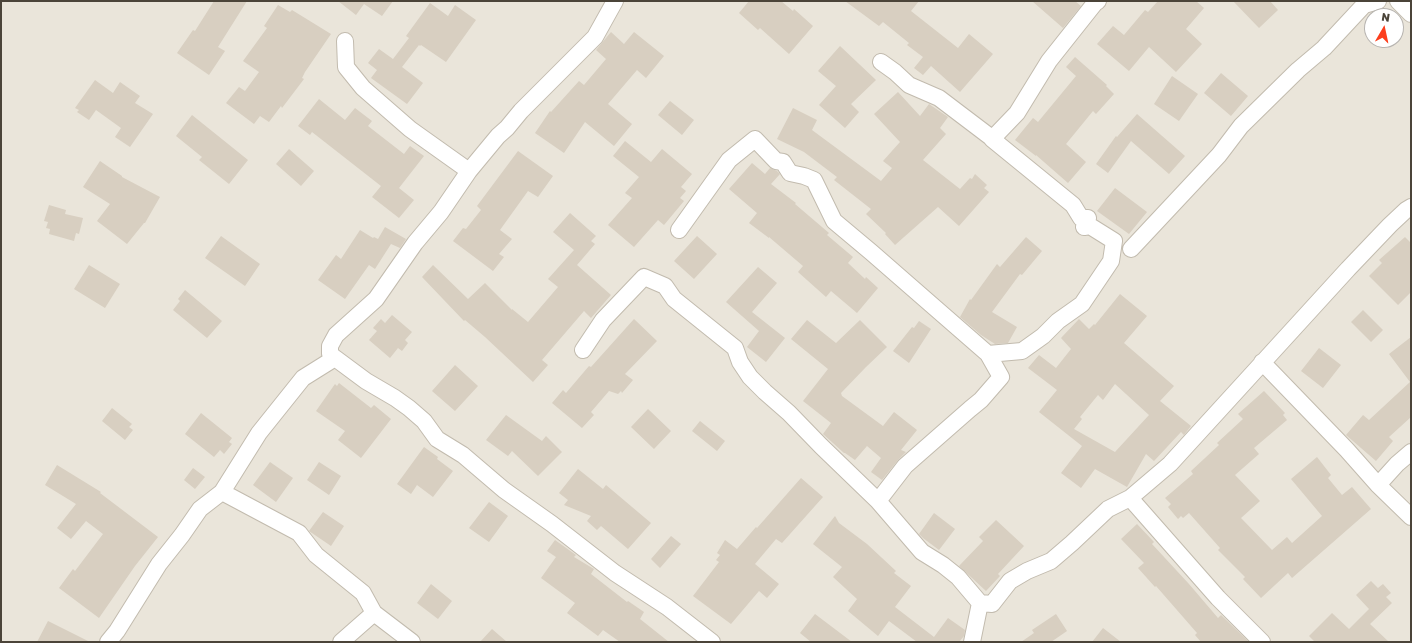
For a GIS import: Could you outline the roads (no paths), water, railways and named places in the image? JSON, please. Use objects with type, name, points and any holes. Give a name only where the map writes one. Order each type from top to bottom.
[{"type":"street","points":[[615,1],[595,37],[498,136],[469,171],[441,212],[415,243],[376,299],[336,335],[330,346],[330,354],[366,381],[396,398],[424,422],[437,439],[463,455],[504,490],[552,524],[615,573],[667,607],[712,642]]},
{"type":"street","points":[[1131,249],[1219,155],[1241,126],[1298,70],[1324,48],[1364,5],[1378,1]]},
{"type":"street","points":[[1398,1],[1411,14]]},
{"type":"street","points":[[992,139],[1018,113],[1049,61],[1096,2]]},
{"type":"street","points":[[345,41],[346,67],[363,88],[410,129],[469,171]]},
{"type":"street","points":[[881,62],[909,85],[939,98],[997,142],[992,139]]},
{"type":"street","points":[[679,230],[729,160],[755,139],[776,161],[783,162],[790,173],[814,180],[834,221],[872,252],[988,354],[1001,378],[981,400],[909,461],[878,501]]},
{"type":"street","points":[[988,354],[1022,351],[1043,336],[1058,321],[1082,304],[1111,261],[1114,241],[1090,226],[1084,226],[1088,218],[1081,218],[1073,205],[992,139]]},
{"type":"street","points":[[583,350],[603,320],[644,278],[665,286],[674,299],[735,348],[740,362],[750,377],[789,413],[878,501],[922,552],[943,565],[958,577],[980,603],[992,604],[1010,581],[1027,571],[1051,561],[1108,509],[1130,498],[1170,464],[1262,362],[1390,225],[1411,207]]},
{"type":"street","points":[[108,642],[117,631],[159,564],[200,509],[222,492],[258,433],[303,378],[335,358]]},
{"type":"street","points":[[1262,362],[1347,450],[1378,485],[1411,517]]},
{"type":"street","points":[[1378,485],[1397,464],[1411,452]]},
{"type":"street","points":[[222,492],[299,533],[316,555],[363,593],[374,613],[412,642]]},
{"type":"street","points":[[1130,498],[1258,641]]},
{"type":"street","points":[[972,642],[980,603]]},
{"type":"street","points":[[341,642],[374,613]]}]
